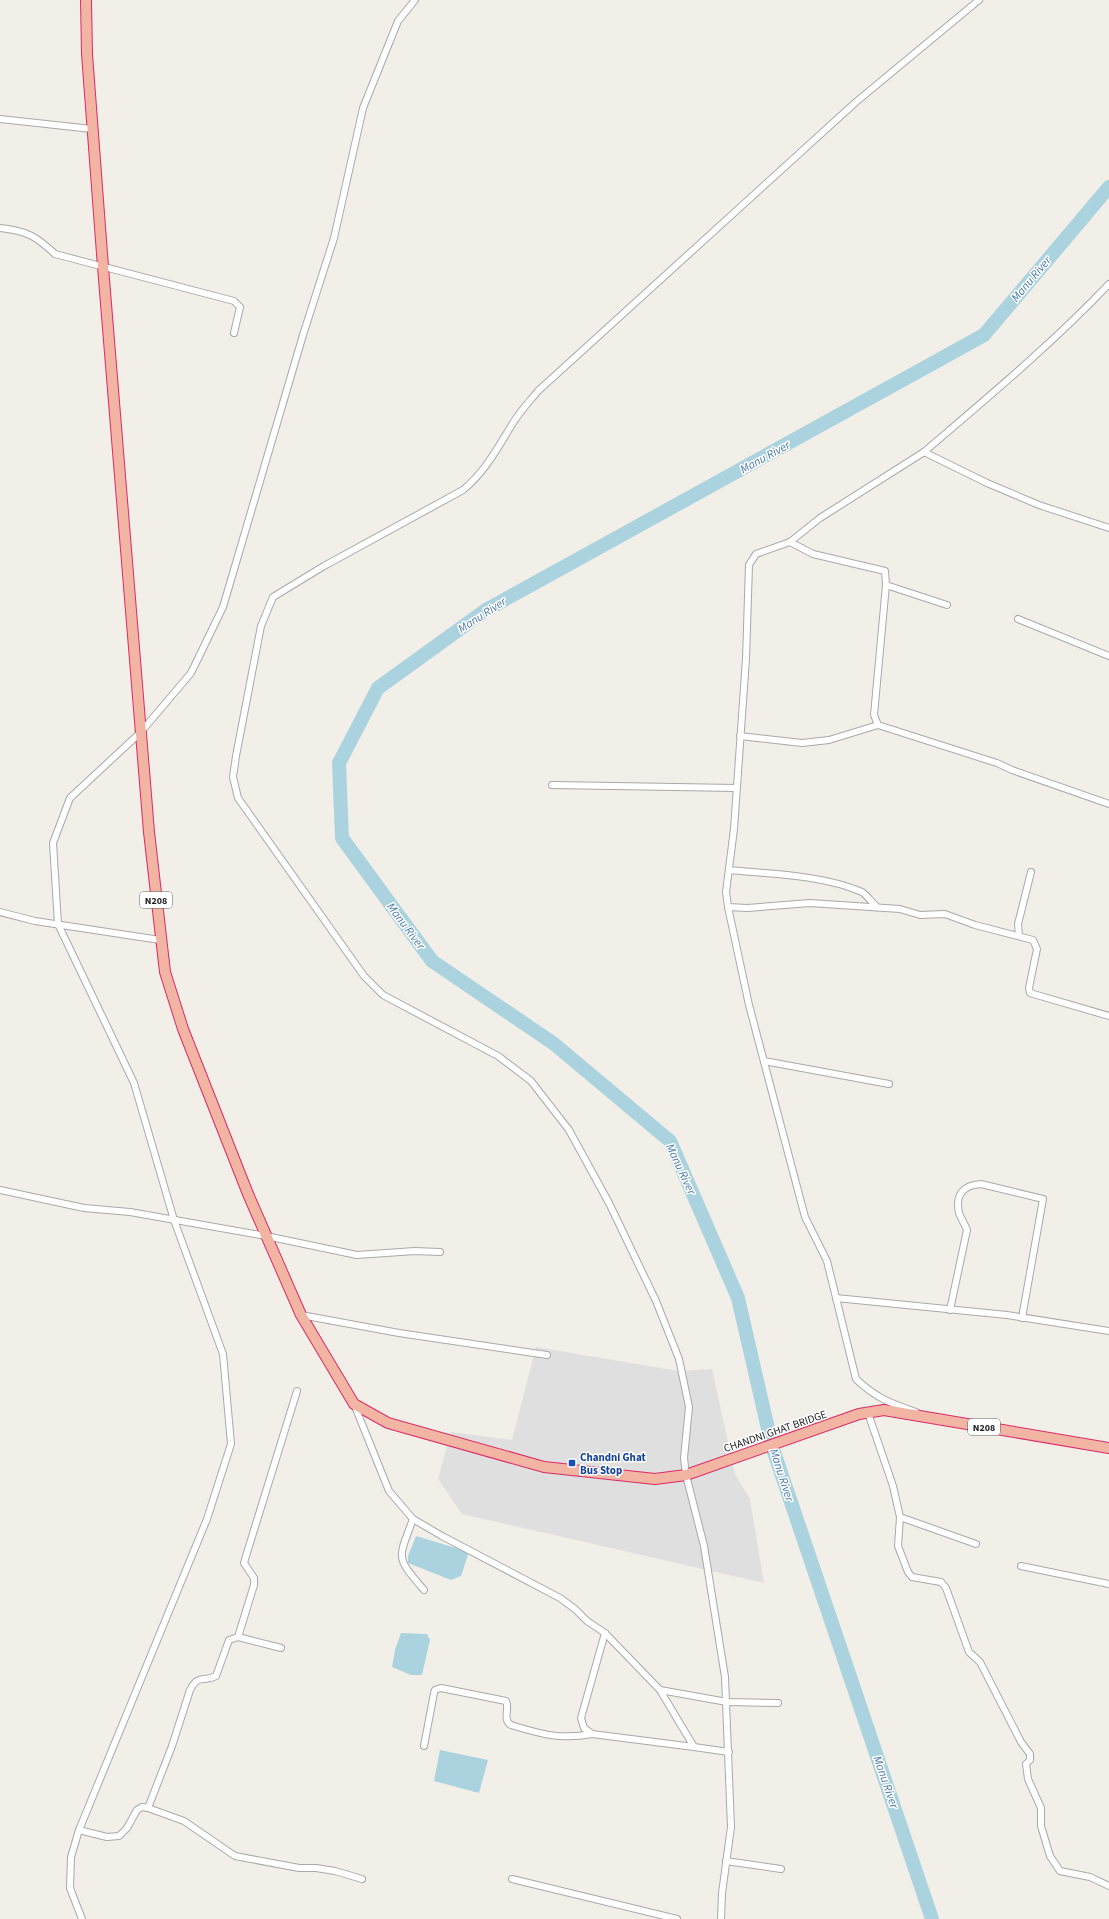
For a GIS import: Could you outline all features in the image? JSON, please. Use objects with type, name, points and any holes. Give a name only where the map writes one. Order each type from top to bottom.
[{"type":"highway","name":"N208","points":[[86,0],[87,54],[92,129],[141,732],[160,940],[165,972],[182,1029],[266,1236],[301,1315],[354,1404],[388,1423],[544,1467],[655,1479],[686,1475]]},
{"type":"highway","name":"N208","points":[[864,1413],[884,1410],[1109,1448]]},
{"type":"highway","name":"CHANDNI GHAT BRIDGE","points":[[686,1475],[864,1413]]},
{"type":"street","points":[[82,1919],[70,1888],[71,1857],[79,1830],[207,1519],[231,1444],[223,1354],[174,1220],[134,1083],[58,924],[52,843],[70,798],[141,732],[191,674],[224,607],[303,335],[334,238],[363,108],[398,21],[414,0]]},
{"type":"street","points":[[721,1919],[726,1861],[731,1827],[725,1676],[704,1546],[686,1475],[684,1458],[689,1407],[679,1359],[656,1301],[609,1203],[569,1130],[532,1081],[498,1056],[384,996],[364,976],[238,798],[233,777],[261,626],[273,597],[344,555],[463,490],[477,478],[493,458],[514,421],[538,391],[856,102],[979,0]]},
{"type":"street","points":[[0,119],[92,129]]},
{"type":"street","points":[[0,228],[24,232],[38,238],[55,254],[234,301],[240,307],[234,333]]},
{"type":"street","points":[[940,1420],[886,1402],[867,1389],[856,1379],[827,1261],[805,1217],[750,1005],[728,907],[726,892],[734,829],[746,659],[749,565],[756,554],[790,542],[820,518],[924,452],[1019,371],[1077,317],[1109,284]]},
{"type":"street","points":[[924,452],[987,483],[1039,505],[1109,528]]},
{"type":"street","points":[[790,542],[813,554],[885,571],[886,585],[874,714],[878,725]]},
{"type":"street","points":[[886,585],[947,604]]},
{"type":"street","points":[[1018,619],[1109,656]]},
{"type":"street","points":[[740,736],[802,743],[829,740],[878,725],[997,763],[1012,770],[1109,804]]},
{"type":"street","points":[[552,785],[736,788]]},
{"type":"street","points":[[729,870],[801,877],[837,884],[863,893],[877,907]]},
{"type":"street","points":[[1018,936],[1018,924],[1031,872]]},
{"type":"street","points":[[728,907],[747,908],[810,903],[900,909],[920,915],[945,914],[975,925],[1034,940],[1037,949],[1029,988],[1030,993],[1109,1016]]},
{"type":"street","points":[[0,912],[58,924],[160,940]]},
{"type":"street","points":[[764,1061],[889,1084]]},
{"type":"street","points":[[950,1310],[966,1230],[960,1215],[959,1202],[961,1193],[971,1184],[981,1184],[1043,1199],[1022,1318]]},
{"type":"street","points":[[0,1190],[84,1208],[130,1212],[266,1236],[364,1256],[415,1251],[440,1252]]},
{"type":"street","points":[[836,1298],[1022,1318],[1109,1331]]},
{"type":"street","points":[[301,1315],[399,1333],[547,1355]]},
{"type":"street","points":[[238,1636],[254,1585],[254,1578],[244,1563],[297,1391]]},
{"type":"street","points":[[354,1404],[389,1491],[413,1519],[442,1536],[560,1598],[575,1609],[587,1621],[605,1633],[660,1690],[694,1747]]},
{"type":"street","points":[[864,1413],[893,1486],[900,1517],[898,1546],[908,1572],[912,1577],[941,1582],[946,1588],[969,1652],[980,1662],[1021,1742],[1030,1754],[1030,1760],[1026,1764],[1028,1779],[1041,1808],[1041,1826],[1050,1856],[1060,1871],[1090,1877],[1109,1886]]},
{"type":"street","points":[[900,1517],[976,1544]]},
{"type":"street","points":[[413,1519],[401,1552],[401,1560],[424,1590]]},
{"type":"street","points":[[1021,1566],[1109,1584]]},
{"type":"street","points":[[592,1734],[584,1728],[581,1718],[605,1633]]},
{"type":"street","points":[[148,1808],[194,1682],[199,1678],[212,1678],[216,1676],[229,1640],[238,1636],[281,1648]]},
{"type":"street","points":[[424,1746],[434,1693],[435,1690],[441,1688],[506,1701],[506,1718],[510,1725],[544,1735],[566,1738],[592,1734],[729,1752]]},
{"type":"street","points":[[660,1690],[727,1702],[778,1703]]},
{"type":"street","points":[[79,1830],[107,1837],[119,1836],[127,1828],[137,1810],[142,1807],[148,1808],[184,1821],[235,1856],[299,1868],[316,1868],[335,1871],[362,1879]]},
{"type":"street","points":[[726,1861],[781,1868]]},
{"type":"street","points":[[512,1879],[677,1919]]},
{"type":"shaded area","points":[[536,1347],[679,1371],[712,1369],[735,1474],[750,1499],[764,1583],[462,1514],[438,1479],[451,1432],[512,1440]]},
{"type":"water","points":[[416,1536],[469,1552],[461,1576],[451,1580],[408,1563],[408,1556]]},
{"type":"water","points":[[401,1633],[427,1634],[430,1640],[422,1675],[411,1675],[392,1667],[395,1650]]},
{"type":"water","points":[[440,1750],[488,1760],[479,1793],[434,1781]]},
{"type":"waterway","name":"Manu River","points":[[932,1919],[772,1446],[738,1298],[670,1141],[553,1043],[432,961],[342,838],[339,763],[378,688],[486,610],[984,335],[1109,187]]},
{"type":"place","name":"Chandni Ghat Bus Stop","points":[[572,1463]]}]
